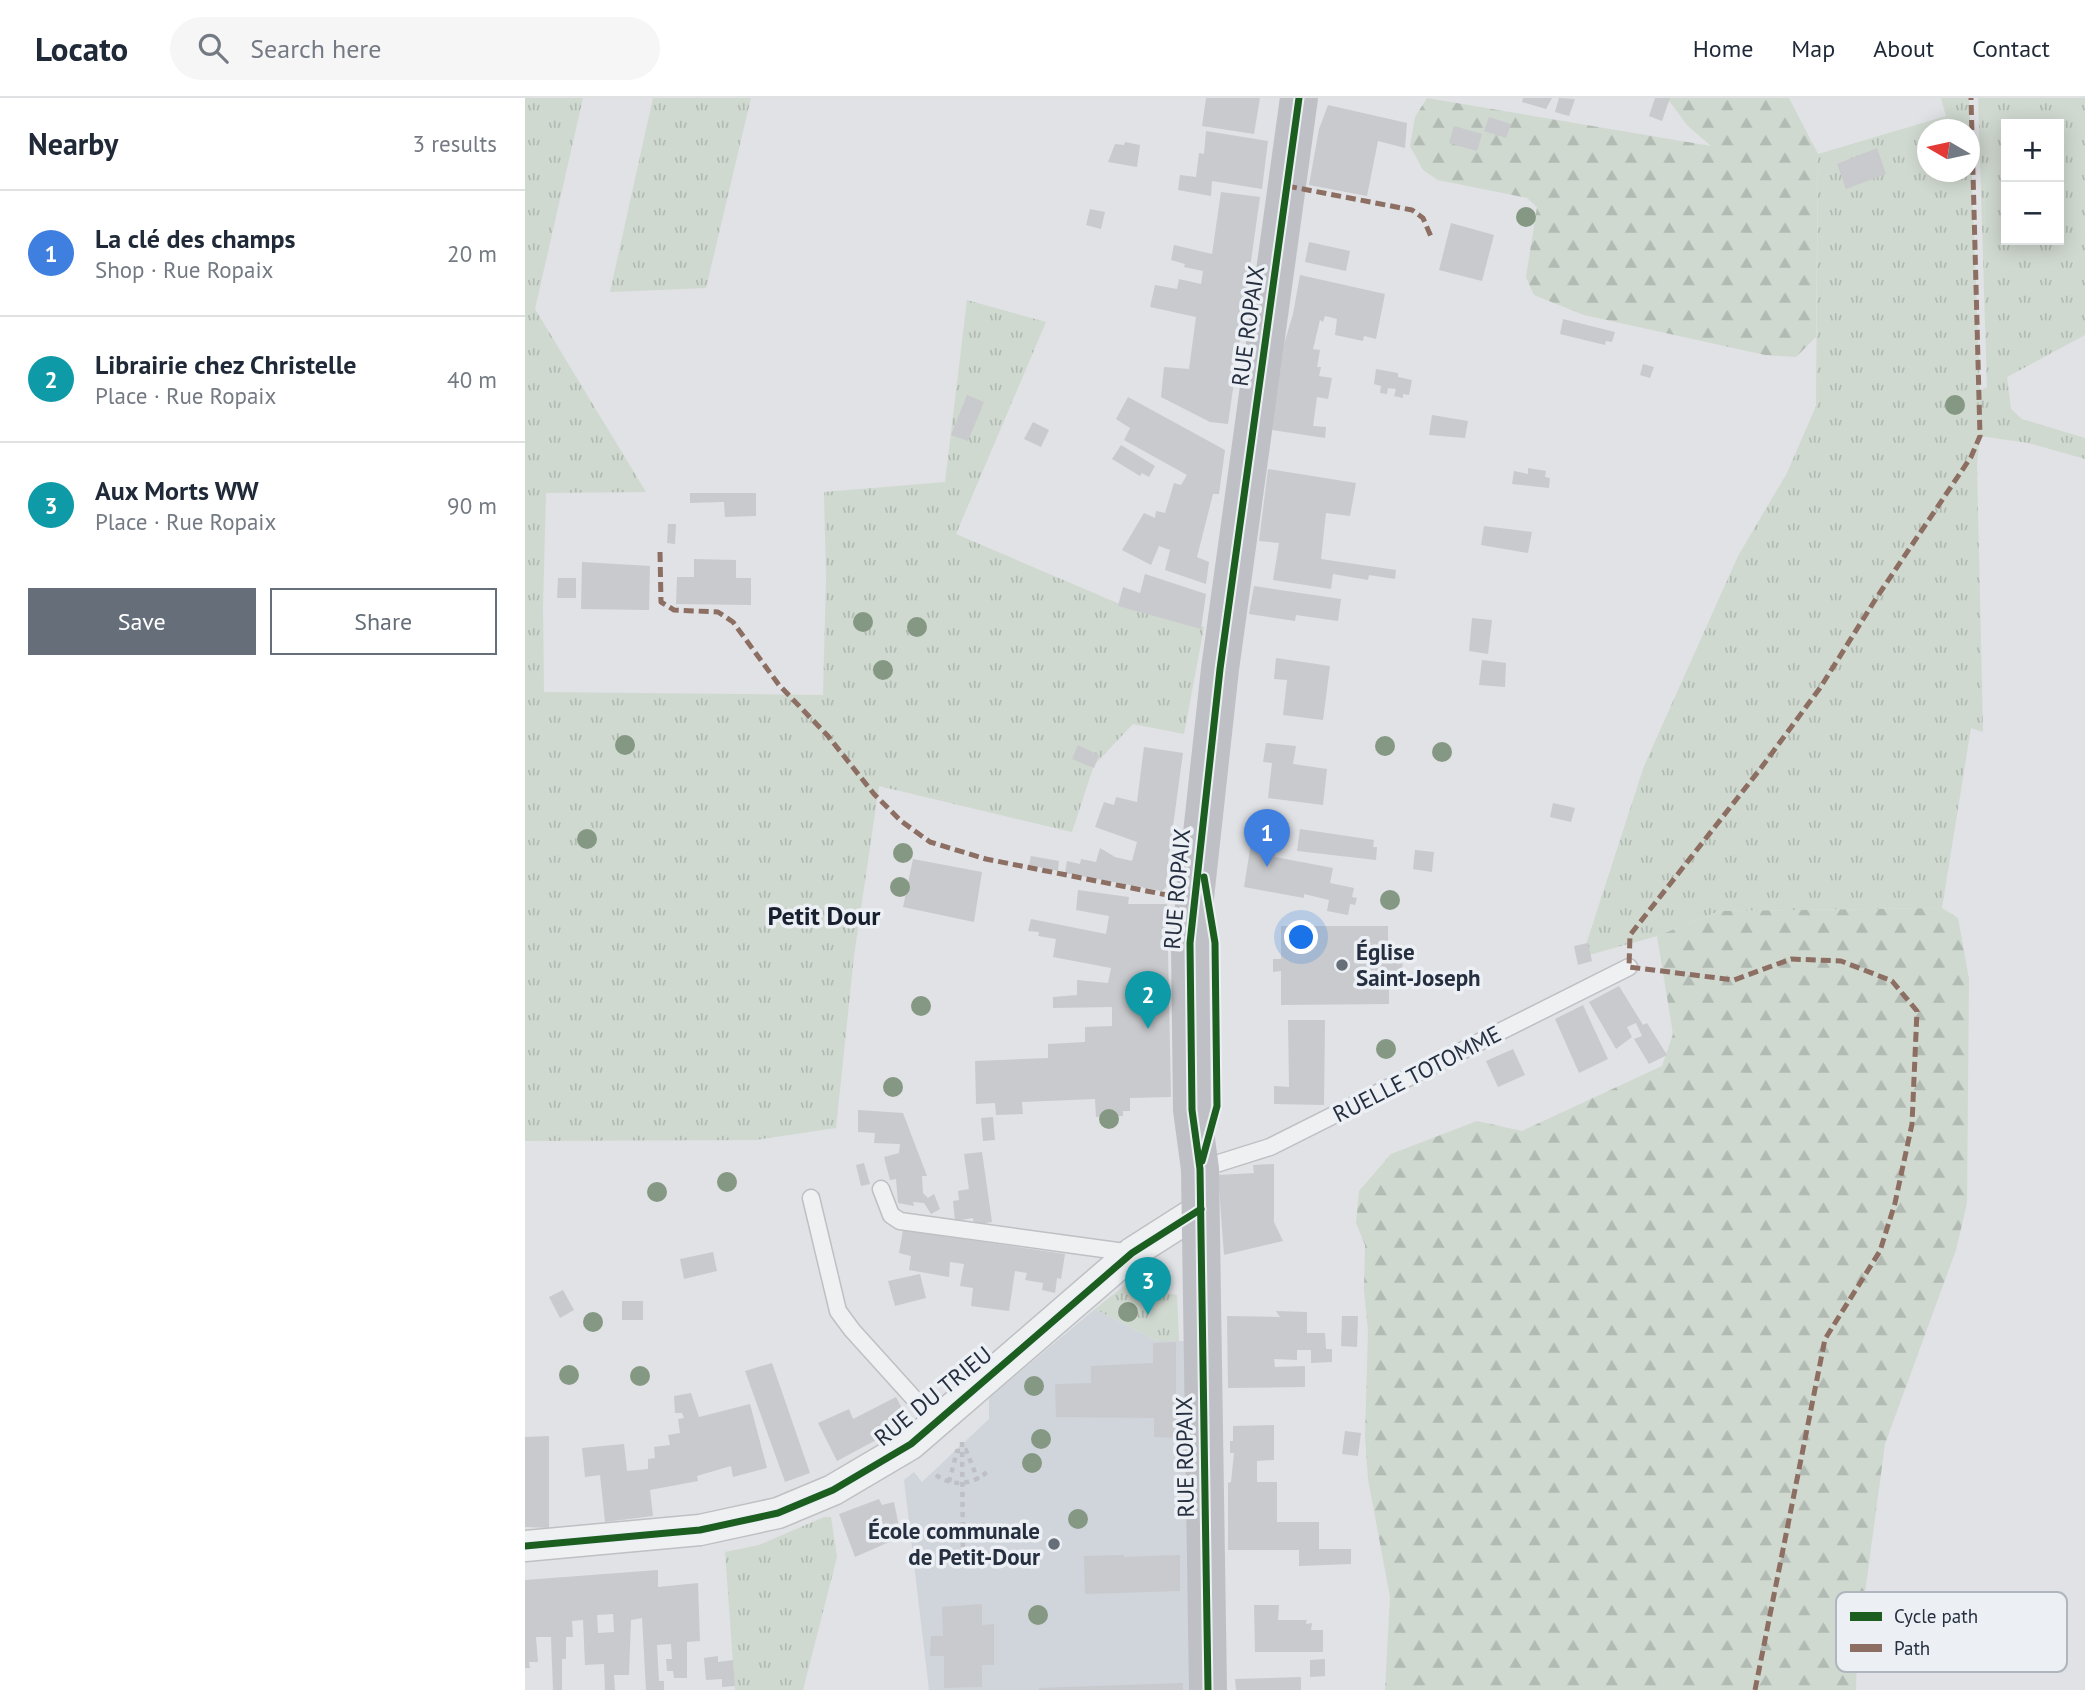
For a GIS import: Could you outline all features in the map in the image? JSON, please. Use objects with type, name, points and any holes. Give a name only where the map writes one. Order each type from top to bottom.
[{"type":"street","name":"RUE ROPAIX","points":[[1208,1690],[1201,1209],[1200,1168],[1192,1110],[1190,943],[1218,681],[1299,98]]},
{"type":"street","name":"RUE DU TRIEU","points":[[525,1546],[687,1532],[778,1513],[833,1490],[911,1444],[1132,1253],[1201,1209]]},
{"type":"lane","name":"RUELLE TOTOMME","points":[[1200,1168],[1270,1147],[1629,967]]},
{"type":"lane","points":[[881,1189],[891,1215],[900,1221],[1132,1253]]},
{"type":"lane","points":[[811,1198],[838,1311],[936,1423]]},
{"type":"path","points":[[962,1442],[963,1560]]},
{"type":"path","points":[[949,1482],[957,1451],[966,1450],[978,1480]]},
{"type":"path","points":[[936,1475],[949,1482],[963,1483],[978,1480],[987,1472]]},
{"type":"shaded area","name":"École communale de Petit-Dour","points":[[1095,1309],[1157,1341],[1193,1341],[1198,1690],[929,1690],[904,1480],[914,1472],[922,1482],[989,1419],[989,1398]]},
{"type":"green space","points":[[525,98],[583,98],[535,309],[646,492],[546,493],[544,692],[823,695],[826,578],[824,492],[945,482],[967,300],[1046,322],[956,534],[1122,605],[1204,627],[1184,734],[1133,724],[1094,765],[1072,832],[879,786],[854,956],[836,1128],[756,1140],[525,1141]]},
{"type":"green space","points":[[653,98],[751,98],[706,288],[610,292]]},
{"type":"green space","points":[[1427,98],[1711,146],[1687,125],[1667,98],[1789,98],[1818,154],[1816,337],[1796,357],[1765,355],[1584,315],[1534,295],[1526,277],[1537,207],[1527,198],[1438,180],[1423,170],[1410,146],[1415,117]]},
{"type":"green space","points":[[1941,98],[1969,98],[1970,119],[1936,119],[1946,116]]},
{"type":"green space","points":[[1978,98],[2085,98],[2085,335],[2007,377],[2011,409],[2022,419],[2085,438],[2085,459],[2028,443],[1980,436],[1977,465],[1983,732],[1971,728],[1942,908],[1720,911],[1657,936],[1582,957],[1644,766],[1738,556],[1787,473],[1816,406],[1818,154],[1917,125],[1917,182],[1972,182],[1980,391],[1987,387]]},
{"type":"green space","points":[[1942,908],[1958,918],[1969,979],[1967,1203],[1956,1250],[1885,1444],[1865,1592],[1836,1592],[1836,1672],[1856,1672],[1856,1690],[1385,1690],[1390,1597],[1368,1479],[1365,1437],[1368,1331],[1364,1290],[1365,1245],[1356,1223],[1359,1191],[1391,1154],[1477,1121],[1522,1131],[1662,1066],[1673,1034],[1657,936],[1720,911]]},
{"type":"green space","points":[[1128,1283],[1177,1295],[1179,1341],[1157,1341],[1095,1309]]},
{"type":"green space","points":[[824,1517],[831,1517],[837,1557],[803,1690],[735,1690],[725,1552],[759,1545]]},
{"type":"building","points":[[1206,98],[1260,98],[1254,134],[1202,126]]},
{"type":"building","points":[[1523,98],[1552,98],[1546,109],[1522,102]]},
{"type":"building","points":[[1559,98],[1575,99],[1569,116],[1555,112]]},
{"type":"building","points":[[1655,98],[1670,98],[1662,121],[1649,116]]},
{"type":"building","points":[[1328,105],[1407,123],[1405,148],[1378,141],[1367,196],[1309,185],[1319,129]]},
{"type":"building","points":[[1489,117],[1511,124],[1506,138],[1484,131]]},
{"type":"building","points":[[1454,126],[1482,134],[1477,151],[1449,143]]},
{"type":"building","points":[[1206,131],[1268,141],[1262,189],[1212,181],[1211,196],[1178,190],[1180,175],[1196,177],[1199,153],[1204,154]]},
{"type":"building","points":[[1125,142],[1140,145],[1137,167],[1108,162],[1115,144],[1124,145]]},
{"type":"building","points":[[1877,148],[1886,174],[1846,189],[1837,164]]},
{"type":"building","points":[[1221,192],[1260,197],[1228,424],[1210,422],[1161,397],[1164,367],[1189,369],[1196,317],[1150,307],[1155,285],[1177,289],[1179,279],[1201,284],[1203,271],[1184,267],[1185,264],[1171,260],[1174,245],[1212,254]]},
{"type":"building","points":[[1090,209],[1105,212],[1101,229],[1086,225]]},
{"type":"building","points":[[1451,223],[1494,235],[1482,281],[1439,270]]},
{"type":"building","points":[[1309,242],[1350,251],[1346,271],[1305,262]]},
{"type":"building","points":[[1300,275],[1385,294],[1376,339],[1364,336],[1363,341],[1335,335],[1337,319],[1325,316],[1323,322],[1320,320],[1313,349],[1320,350],[1317,367],[1321,367],[1319,376],[1332,378],[1328,399],[1317,397],[1313,426],[1326,427],[1325,438],[1272,430],[1284,344]]},
{"type":"building","points":[[1563,319],[1615,332],[1612,342],[1606,341],[1605,345],[1560,334]]},
{"type":"building","points":[[1643,364],[1654,367],[1650,378],[1640,375]]},
{"type":"building","points":[[1376,369],[1398,373],[1398,377],[1412,380],[1409,395],[1403,394],[1403,398],[1394,396],[1396,389],[1388,388],[1387,394],[1380,393],[1381,386],[1374,384]]},
{"type":"building","points":[[967,395],[984,402],[968,441],[951,435]]},
{"type":"building","points":[[1128,397],[1225,450],[1219,494],[1213,494],[1197,557],[1209,562],[1206,584],[1165,570],[1170,550],[1159,546],[1151,565],[1122,550],[1144,513],[1155,518],[1156,511],[1165,513],[1174,483],[1181,485],[1187,475],[1124,440],[1130,428],[1116,419]]},
{"type":"building","points":[[1432,415],[1468,421],[1465,438],[1429,435]]},
{"type":"building","points":[[1033,422],[1049,430],[1041,447],[1024,439]]},
{"type":"building","points":[[1121,445],[1155,466],[1149,477],[1142,473],[1140,476],[1112,459]]},
{"type":"building","points":[[1528,468],[1546,471],[1545,477],[1550,478],[1549,488],[1512,484],[1514,471],[1528,474]]},
{"type":"building","points":[[1268,469],[1356,483],[1350,516],[1326,513],[1321,559],[1396,570],[1395,579],[1369,575],[1368,580],[1333,574],[1331,589],[1273,580],[1279,543],[1259,541]]},
{"type":"building","points":[[690,493],[756,493],[756,516],[725,517],[724,502],[690,503]]},
{"type":"building","points":[[668,524],[676,524],[675,544],[667,543]]},
{"type":"building","points":[[1484,526],[1532,532],[1528,553],[1481,545]]},
{"type":"building","points":[[694,559],[736,560],[736,578],[751,578],[751,605],[676,604],[677,577],[694,577]]},
{"type":"building","points":[[582,562],[650,566],[649,610],[581,609]]},
{"type":"building","points":[[1145,574],[1206,594],[1201,629],[1118,606],[1123,587],[1140,593]]},
{"type":"building","points":[[558,578],[576,578],[576,598],[557,598]]},
{"type":"building","points":[[1254,586],[1341,599],[1338,621],[1296,615],[1295,621],[1249,614]]},
{"type":"building","points":[[1472,618],[1492,620],[1488,654],[1469,651]]},
{"type":"building","points":[[1276,658],[1330,666],[1323,720],[1283,715],[1287,680],[1274,679]]},
{"type":"building","points":[[1482,660],[1506,663],[1505,687],[1479,685]]},
{"type":"building","points":[[1266,743],[1296,746],[1293,764],[1327,769],[1323,805],[1268,798],[1272,763],[1263,762]]},
{"type":"building","points":[[1078,745],[1099,755],[1094,768],[1072,759]]},
{"type":"building","points":[[1144,747],[1183,753],[1167,886],[1162,891],[1065,873],[1067,861],[1080,864],[1081,859],[1096,862],[1100,848],[1115,857],[1132,861],[1137,842],[1095,827],[1104,802],[1114,805],[1116,797],[1137,802]]},
{"type":"building","points":[[1553,803],[1575,808],[1571,822],[1550,817]]},
{"type":"building","points":[[1300,829],[1374,840],[1373,847],[1377,847],[1376,860],[1297,851]]},
{"type":"building","points":[[1251,843],[1276,848],[1275,857],[1333,868],[1330,883],[1354,888],[1352,897],[1357,898],[1355,905],[1350,904],[1348,915],[1327,911],[1329,900],[1304,894],[1304,898],[1244,887]]},
{"type":"building","points":[[1415,850],[1434,852],[1432,872],[1413,869]]},
{"type":"building","points":[[1031,856],[1059,861],[1058,871],[1029,865]]},
{"type":"building","points":[[913,859],[982,872],[974,922],[903,907]]},
{"type":"building","points":[[1078,890],[1129,897],[1128,904],[1167,904],[1171,1097],[1130,1098],[1130,1111],[1123,1111],[1123,1116],[1096,1117],[1095,1099],[1022,1102],[1023,1114],[996,1115],[995,1103],[976,1104],[975,1061],[1048,1058],[1048,1044],[1085,1042],[1085,1027],[1112,1026],[1112,1007],[1053,1008],[1053,997],[1077,995],[1077,980],[1108,983],[1111,968],[1053,957],[1056,939],[1028,931],[1031,919],[1106,934],[1109,916],[1076,910]]},
{"type":"building","name":"Église Saint-Joseph","points":[[1281,926],[1388,926],[1388,947],[1402,956],[1403,974],[1389,982],[1389,1004],[1281,1005],[1281,971],[1273,972],[1273,959],[1281,959]]},
{"type":"building","points":[[1588,943],[1592,961],[1578,965],[1574,946]]},
{"type":"building","points":[[1619,986],[1643,1025],[1647,1023],[1667,1055],[1649,1064],[1634,1039],[1642,1036],[1636,1023],[1627,1027],[1632,1037],[1616,1049],[1589,1002]]},
{"type":"building","points":[[1583,1005],[1608,1059],[1579,1073],[1555,1019]]},
{"type":"building","points":[[1288,1020],[1325,1020],[1324,1105],[1274,1104],[1274,1086],[1289,1087]]},
{"type":"building","points":[[1513,1049],[1525,1075],[1498,1087],[1486,1061]]},
{"type":"building","points":[[858,1110],[903,1113],[927,1176],[922,1176],[923,1193],[928,1198],[934,1194],[940,1209],[931,1214],[924,1203],[913,1202],[914,1206],[898,1203],[896,1179],[890,1180],[884,1157],[899,1153],[900,1144],[874,1143],[875,1133],[858,1132]]},
{"type":"building","points":[[993,1117],[995,1140],[983,1141],[981,1118]]},
{"type":"building","points":[[982,1152],[992,1222],[974,1225],[973,1218],[955,1221],[953,1201],[959,1200],[958,1191],[969,1189],[964,1154]]},
{"type":"building","points":[[864,1163],[870,1184],[861,1186],[856,1165]]},
{"type":"building","points":[[1274,1164],[1274,1222],[1283,1241],[1224,1255],[1218,1175],[1254,1173],[1253,1165]]},
{"type":"building","points":[[903,1230],[1065,1254],[1061,1279],[1057,1278],[1055,1293],[1042,1290],[1043,1283],[1025,1280],[1027,1273],[1015,1271],[1009,1311],[971,1306],[973,1288],[960,1286],[964,1264],[950,1262],[949,1277],[909,1270],[911,1256],[899,1253]]},
{"type":"building","points":[[713,1252],[717,1271],[684,1279],[680,1259]]},
{"type":"building","points":[[920,1274],[926,1298],[895,1306],[888,1281]]},
{"type":"building","points":[[563,1290],[574,1310],[560,1318],[549,1297]]},
{"type":"building","points":[[622,1301],[643,1301],[643,1320],[622,1320]]},
{"type":"building","points":[[1276,1311],[1307,1312],[1307,1333],[1325,1333],[1326,1349],[1332,1349],[1332,1362],[1311,1363],[1311,1350],[1297,1350],[1297,1360],[1274,1359],[1275,1367],[1305,1366],[1305,1387],[1228,1388],[1227,1316],[1280,1317]]},
{"type":"building","points":[[1342,1316],[1358,1316],[1357,1347],[1341,1346]]},
{"type":"building","points":[[1176,1342],[1176,1438],[1154,1437],[1154,1418],[1056,1417],[1055,1384],[1091,1383],[1091,1366],[1153,1363],[1153,1343]]},
{"type":"building","points":[[772,1363],[810,1473],[785,1482],[745,1371]]},
{"type":"building","points":[[691,1393],[699,1417],[750,1404],[767,1468],[733,1477],[731,1466],[697,1476],[698,1481],[650,1490],[653,1516],[605,1522],[600,1475],[585,1477],[582,1448],[624,1444],[627,1471],[648,1469],[648,1459],[655,1458],[654,1447],[670,1445],[668,1435],[680,1433],[678,1419],[684,1418],[682,1413],[675,1413],[674,1396]]},
{"type":"building","points":[[896,1397],[907,1418],[893,1431],[837,1461],[818,1423],[849,1409],[853,1419]]},
{"type":"building","points":[[1274,1425],[1274,1460],[1257,1461],[1257,1482],[1277,1482],[1277,1522],[1319,1522],[1319,1549],[1351,1549],[1351,1564],[1299,1566],[1299,1550],[1228,1550],[1228,1483],[1231,1482],[1234,1453],[1230,1453],[1233,1426]]},
{"type":"building","points":[[1345,1431],[1361,1433],[1358,1456],[1342,1454]]},
{"type":"building","points":[[549,1436],[549,1528],[525,1527],[525,1437]]},
{"type":"building","points":[[879,1499],[882,1505],[894,1502],[901,1537],[855,1557],[839,1514]]},
{"type":"building","points":[[1180,1555],[1180,1591],[1085,1594],[1084,1556]]},
{"type":"building","points":[[658,1570],[658,1587],[698,1583],[700,1641],[687,1642],[687,1678],[674,1678],[673,1671],[667,1671],[666,1659],[672,1659],[671,1644],[657,1645],[659,1681],[664,1681],[664,1690],[646,1690],[642,1618],[631,1620],[629,1675],[614,1675],[615,1690],[605,1690],[604,1664],[585,1665],[583,1620],[572,1621],[573,1637],[566,1637],[566,1659],[562,1659],[562,1690],[553,1690],[551,1637],[536,1637],[538,1662],[529,1662],[530,1668],[525,1668],[525,1580]],"holes":[[[613,1614],[614,1632],[598,1633],[597,1615]]]},
{"type":"building","points":[[982,1604],[982,1625],[994,1624],[994,1665],[982,1665],[982,1687],[944,1688],[944,1656],[930,1656],[931,1636],[943,1636],[942,1607]]},
{"type":"building","points":[[1254,1605],[1279,1605],[1278,1620],[1307,1620],[1306,1624],[1312,1623],[1311,1630],[1323,1630],[1323,1652],[1255,1652]]},
{"type":"building","points":[[718,1656],[718,1662],[733,1660],[735,1686],[722,1687],[722,1679],[706,1680],[704,1658]]},
{"type":"building","points":[[1325,1659],[1325,1676],[1310,1677],[1310,1660]]},
{"type":"building","points":[[1301,1677],[1301,1690],[1236,1690],[1235,1679]]},
{"type":"building","points":[[1183,1683],[1183,1690],[1039,1690],[1039,1688]]},
{"type":"marked path","points":[[1755,1690],[1825,1339],[1880,1251],[1895,1203],[1912,1124],[1917,1011],[1892,981],[1841,961],[1791,959],[1734,980],[1629,967],[1630,935],[1820,688],[1971,457],[1980,436],[1971,98]]},
{"type":"marked path","points":[[1287,186],[1412,210],[1423,218],[1432,239]]},
{"type":"marked path","points":[[660,552],[661,602],[674,610],[718,612],[733,622],[779,685],[828,736],[874,794],[901,821],[930,842],[986,859],[1172,896],[1196,897]]},
{"type":"cycle path","points":[[1208,1690],[1200,1169],[1192,1110],[1190,943],[1220,669],[1299,98]]},
{"type":"cycle path","points":[[1202,1161],[1217,1106],[1215,943],[1204,877]]},
{"type":"cycle path","points":[[525,1546],[700,1530],[778,1513],[833,1490],[911,1444],[1132,1253],[1201,1209]]},
{"type":"place","name":"La clé des champs","points":[[1267,867]]},
{"type":"place","name":"Église Saint-Joseph","points":[[1342,965]]},
{"type":"place","name":"Librairie chez Christelle","points":[[1148,1029]]},
{"type":"place","name":"Aux Morts WW","points":[[1148,1315]]},
{"type":"place","name":"École communale de Petit-Dour","points":[[1054,1544]]},
{"type":"district","name":"Petit Dour","points":[[824,916]]}]
